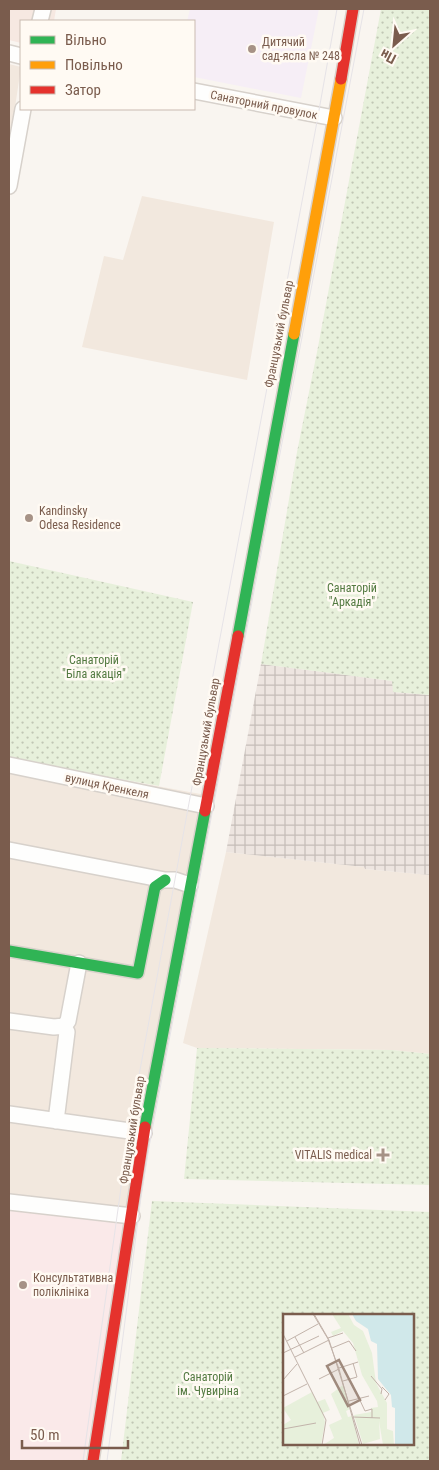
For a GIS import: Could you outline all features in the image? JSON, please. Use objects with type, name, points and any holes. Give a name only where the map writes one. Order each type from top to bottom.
[{"type":"street","name":"Французький бульвар","points":[[93,1461],[144,1133],[353,9]]},
{"type":"street","name":"Санаторний провулок","points":[[195,91],[334,118]]},
{"type":"street","points":[[9,186],[23,110]]},
{"type":"street","name":"вулиця Кренкеля","points":[[9,765],[206,806]]},
{"type":"street","points":[[9,850],[165,880],[175,880],[190,885]]},
{"type":"street","points":[[9,951],[138,973],[155,887],[165,880]]},
{"type":"street","points":[[64,1026],[68,1020],[79,963]]},
{"type":"street","points":[[9,1021],[54,1027],[64,1026]]},
{"type":"street","points":[[56,1121],[67,1032],[64,1026]]},
{"type":"street","points":[[9,1114],[144,1133]]},
{"type":"street","points":[[9,1202],[132,1216]]},
{"type":"shaded area","points":[[9,9],[56,9],[54,20],[20,20],[20,43],[9,40]]},
{"type":"shaded area","name":"Дитячий сад-ясла № 248","points":[[190,9],[319,9],[301,98],[195,77],[195,20],[187,20]]},
{"type":"shaded area","points":[[9,64],[20,67],[20,74],[9,148]]},
{"type":"shaded area","points":[[142,196],[274,222],[247,380],[82,347],[104,256],[123,260]]},
{"type":"shaded area","points":[[261,664],[393,681],[393,692],[430,695],[430,875],[226,852]]},
{"type":"shaded area","points":[[9,759],[206,795],[131,1214],[9,1199]]},
{"type":"shaded area","points":[[226,852],[430,875],[430,1054],[392,1050],[197,1048],[183,1043]]},
{"type":"shaded area","points":[[9,1205],[126,1220],[85,1461],[9,1461]]},
{"type":"green space","name":"Санаторій \"Аркадія\"","points":[[381,9],[430,9],[430,695],[393,692],[392,681],[261,664],[297,452]]},
{"type":"green space","name":"Санаторій \"Біла акація\"","points":[[9,561],[193,602],[159,786],[9,759]]},
{"type":"green space","points":[[197,1048],[392,1050],[430,1054],[430,1185],[184,1179]]},
{"type":"green space","name":"Санаторій ім. Чувиріна","points":[[152,1201],[430,1212],[430,1461],[121,1461]]},
{"type":"tram line","points":[[83,1461],[129,1130],[337,9]]},
{"type":"tram line","points":[[107,1461],[149,1147],[364,9]]},
{"type":"traffic: fast","points":[[238,636],[294,334]]},
{"type":"traffic: fast","points":[[145,1127],[205,811]]},
{"type":"traffic: fast","points":[[9,951],[138,973],[155,887],[165,880]]},
{"type":"traffic: slow","points":[[294,334],[341,79]]},
{"type":"traffic: jam","points":[[341,79],[353,9]]},
{"type":"traffic: jam","points":[[205,811],[238,636]]},
{"type":"traffic: jam","points":[[93,1461],[145,1127]]},
{"type":"place","name":"Дитячий сад-ясла № 248","points":[[252,49]]},
{"type":"place","name":"Kandinsky Odesa Residence","points":[[29,518]]},
{"type":"place","name":"VITALIS medical","points":[[383,1155]]},
{"type":"place","name":"Консультативна поліклініка","points":[[23,1285]]}]
